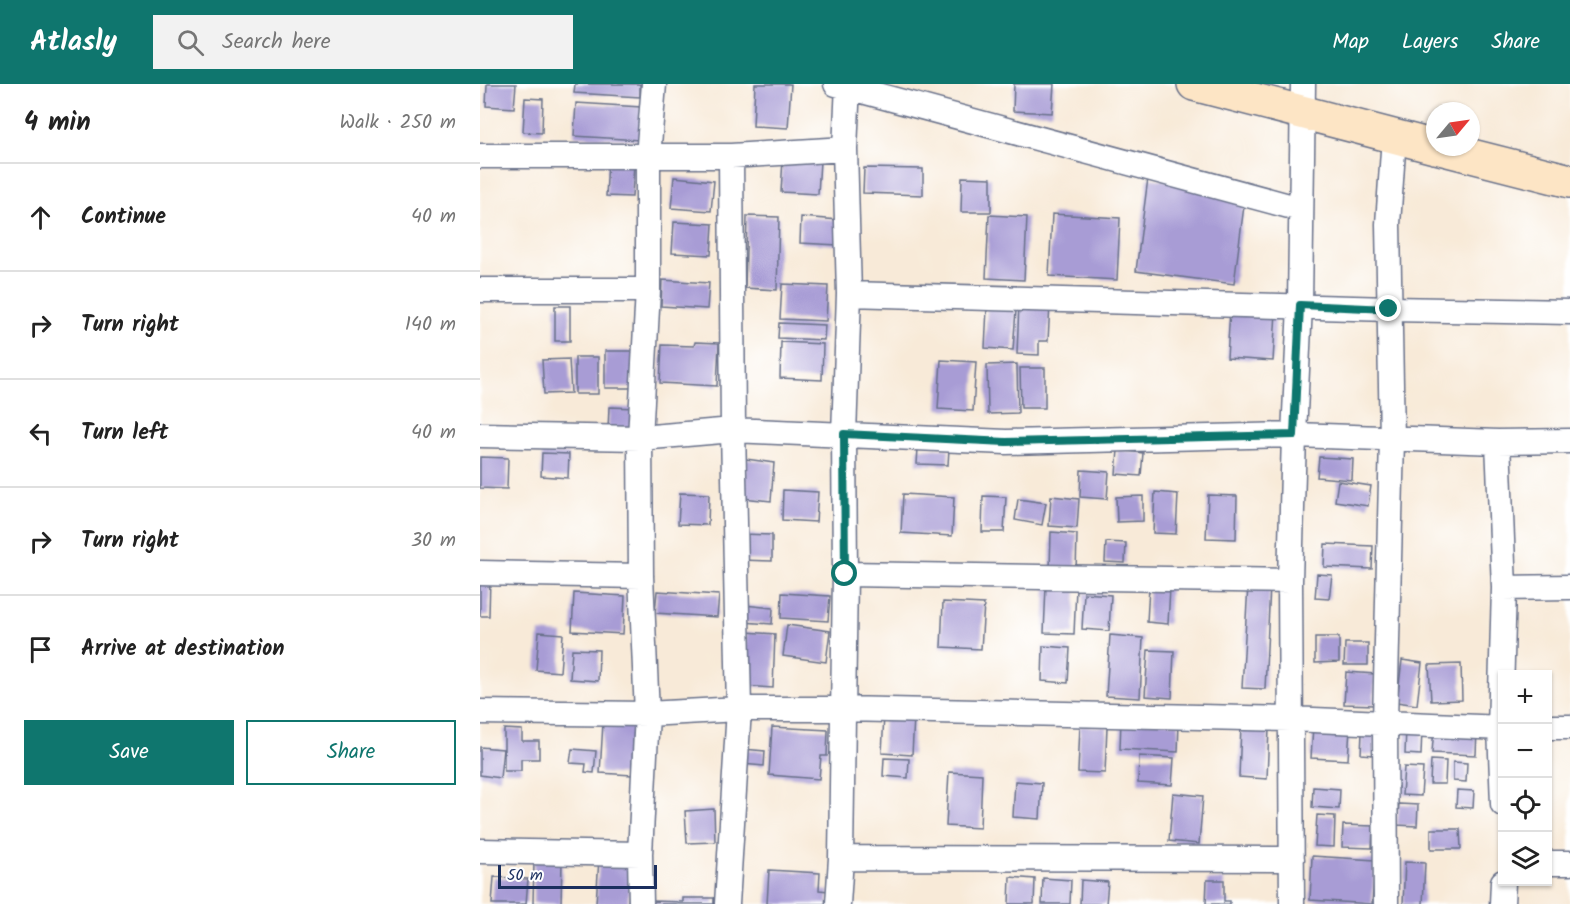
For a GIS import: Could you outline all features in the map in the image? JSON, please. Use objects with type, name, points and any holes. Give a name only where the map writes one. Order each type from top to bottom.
[{"type":"street","points":[[641,904],[640,854],[647,714],[641,576],[640,438],[648,290],[648,157],[654,84]]},
{"type":"street","points":[[1194,84],[1303,99],[1394,136],[1426,145]]},
{"type":"street","points":[[838,904],[841,858],[845,574],[844,434],[849,294],[844,85],[1300,209]]},
{"type":"street","points":[[1292,904],[1290,581],[1300,305],[1303,99]]},
{"type":"street","points":[[1386,904],[1385,722],[1392,439],[1388,224],[1394,136]]},
{"type":"street","points":[[480,156],[731,156],[845,149]]},
{"type":"street","points":[[727,904],[739,709],[733,430],[731,156]]},
{"type":"street","points":[[1471,156],[1570,181]]},
{"type":"street","points":[[480,290],[648,290]]},
{"type":"street","points":[[849,294],[1570,312]]},
{"type":"street","points":[[480,435],[640,438],[733,430],[1006,442],[1294,435],[1498,442],[1570,441]]},
{"type":"street","points":[[1498,442],[1504,588],[1501,724]]},
{"type":"street","points":[[480,573],[641,576]]},
{"type":"street","points":[[845,574],[1290,581]]},
{"type":"street","points":[[1504,588],[1570,587]]},
{"type":"street","points":[[480,712],[647,714],[739,709],[843,709],[1290,719],[1498,728]]},
{"type":"street","points":[[1552,727],[1570,727]]},
{"type":"street","points":[[480,851],[640,854]]},
{"type":"street","points":[[841,858],[1292,859]]},
{"type":"street","points":[[1552,863],[1570,863]]},
{"type":"street","points":[[1502,904],[1503,886]]},
{"type":"building","points":[[487,84],[516,84],[514,108],[486,106]]},
{"type":"building","points":[[575,84],[640,84],[640,97],[574,93]]},
{"type":"building","points":[[755,84],[791,84],[788,128],[753,126]]},
{"type":"building","points":[[1014,84],[1054,84],[1052,113],[1013,111]]},
{"type":"building","points":[[525,98],[543,99],[542,133],[523,132]]},
{"type":"building","points":[[576,103],[641,107],[640,140],[574,136]]},
{"type":"building","points":[[783,159],[820,161],[818,194],[781,192]]},
{"type":"building","points":[[608,161],[634,163],[632,197],[606,196]]},
{"type":"building","points":[[864,168],[923,169],[923,195],[863,193]]},
{"type":"building","points":[[674,177],[714,181],[711,211],[671,208]]},
{"type":"building","points":[[962,177],[991,178],[991,212],[961,212]]},
{"type":"building","points":[[1148,178],[1246,190],[1234,284],[1136,271]]},
{"type":"building","points":[[1052,214],[1120,218],[1117,280],[1049,276]]},
{"type":"building","points":[[989,215],[1027,217],[1024,280],[986,278]]},
{"type":"building","points":[[747,216],[779,217],[777,290],[745,288]]},
{"type":"building","points":[[801,217],[839,220],[838,245],[800,243]]},
{"type":"building","points":[[674,222],[713,224],[711,255],[672,253]]},
{"type":"building","points":[[662,280],[709,283],[707,309],[661,306]]},
{"type":"building","points":[[782,284],[828,286],[826,321],[780,319]]},
{"type":"building","points":[[1019,303],[1050,304],[1048,341],[1039,341],[1039,355],[1017,354]]},
{"type":"building","points":[[555,306],[570,306],[570,341],[555,341]]},
{"type":"building","points":[[987,308],[1016,310],[1013,350],[985,348]]},
{"type":"building","points":[[1230,310],[1276,312],[1273,361],[1227,358]]},
{"type":"building","points":[[779,323],[825,325],[824,340],[778,338]]},
{"type":"building","points":[[695,342],[719,343],[717,386],[660,383],[662,345],[694,346]]},
{"type":"building","points":[[781,342],[823,344],[822,380],[780,378]]},
{"type":"building","points":[[605,351],[635,351],[634,388],[605,388]]},
{"type":"building","points":[[575,357],[598,357],[598,394],[575,394]]},
{"type":"building","points":[[569,359],[571,393],[544,394],[542,360]]},
{"type":"building","points":[[941,360],[976,362],[973,411],[938,409]]},
{"type":"building","points":[[1017,364],[1018,413],[988,414],[987,365]]},
{"type":"building","points":[[1020,368],[1045,368],[1045,408],[1021,408]]},
{"type":"building","points":[[609,407],[636,408],[635,431],[608,430]]},
{"type":"building","points":[[918,448],[949,449],[948,465],[917,464]]},
{"type":"building","points":[[1118,450],[1143,453],[1141,476],[1116,474]]},
{"type":"building","points":[[542,453],[569,454],[568,478],[541,476]]},
{"type":"building","points":[[480,457],[508,458],[507,489],[480,488]]},
{"type":"building","points":[[1319,457],[1353,459],[1352,480],[1317,477]]},
{"type":"building","points":[[746,459],[774,463],[771,501],[743,498]]},
{"type":"building","points":[[1081,470],[1109,472],[1107,499],[1080,497]]},
{"type":"building","points":[[1338,481],[1371,486],[1368,506],[1335,501]]},
{"type":"building","points":[[783,490],[818,492],[816,522],[782,520]]},
{"type":"building","points":[[1155,492],[1178,494],[1176,534],[1153,533]]},
{"type":"building","points":[[680,493],[709,494],[708,525],[678,524]]},
{"type":"building","points":[[903,494],[954,497],[952,536],[901,533]]},
{"type":"building","points":[[1208,495],[1237,496],[1236,539],[1206,538]]},
{"type":"building","points":[[983,496],[1006,497],[1004,532],[982,532]]},
{"type":"building","points":[[1051,496],[1079,499],[1077,528],[1049,526]]},
{"type":"building","points":[[1143,496],[1143,521],[1117,522],[1116,497]]},
{"type":"building","points":[[1018,499],[1046,503],[1042,525],[1015,520]]},
{"type":"building","points":[[1051,532],[1077,534],[1076,572],[1050,571]]},
{"type":"building","points":[[742,534],[772,535],[772,561],[741,560]]},
{"type":"building","points":[[1106,542],[1126,543],[1125,563],[1105,562]]},
{"type":"building","points":[[1325,544],[1373,546],[1372,569],[1324,567]]},
{"type":"building","points":[[1317,574],[1332,575],[1329,599],[1315,598]]},
{"type":"building","points":[[480,577],[490,578],[489,616],[480,616]]},
{"type":"building","points":[[1248,585],[1270,586],[1265,689],[1242,688]]},
{"type":"building","points":[[1046,586],[1076,588],[1074,634],[1044,633]]},
{"type":"building","points":[[1149,587],[1170,588],[1168,624],[1147,622]]},
{"type":"building","points":[[657,591],[719,595],[717,617],[655,613]]},
{"type":"building","points":[[574,593],[625,596],[623,634],[572,631]]},
{"type":"building","points":[[782,593],[830,596],[828,621],[781,618]]},
{"type":"building","points":[[1084,593],[1111,595],[1109,631],[1082,629]]},
{"type":"building","points":[[943,602],[984,604],[981,649],[941,647]]},
{"type":"building","points":[[744,605],[773,608],[772,624],[743,622]]},
{"type":"building","points":[[787,625],[830,631],[826,662],[783,656]]},
{"type":"building","points":[[539,632],[563,634],[560,672],[536,670]]},
{"type":"building","points":[[746,632],[775,634],[773,688],[743,686]]},
{"type":"building","points":[[1110,635],[1143,638],[1140,698],[1106,696]]},
{"type":"building","points":[[1315,637],[1339,637],[1339,662],[1315,663]]},
{"type":"building","points":[[1345,643],[1368,643],[1368,665],[1344,665]]},
{"type":"building","points":[[1043,646],[1070,648],[1068,683],[1042,681]]},
{"type":"building","points":[[572,649],[599,650],[598,681],[570,679]]},
{"type":"building","points":[[1148,650],[1174,651],[1172,698],[1145,696]]},
{"type":"building","points":[[1402,660],[1422,663],[1417,705],[1397,702]]},
{"type":"building","points":[[1461,664],[1462,700],[1431,701],[1429,665]]},
{"type":"building","points":[[1346,672],[1375,674],[1374,705],[1344,704]]},
{"type":"building","points":[[884,715],[914,717],[912,755],[882,753]]},
{"type":"building","points":[[1121,720],[1179,723],[1178,752],[1120,749]]},
{"type":"building","points":[[603,723],[634,725],[632,775],[600,773]]},
{"type":"building","points":[[1080,726],[1107,727],[1105,773],[1078,772]]},
{"type":"building","points":[[1241,726],[1269,728],[1267,779],[1239,777]]},
{"type":"building","points":[[1313,726],[1350,728],[1348,760],[1311,758]]},
{"type":"building","points":[[772,727],[828,730],[827,756],[821,756],[819,779],[769,775]]},
{"type":"building","points":[[1406,728],[1422,729],[1421,755],[1405,754]]},
{"type":"building","points":[[1434,728],[1477,730],[1476,755],[1432,753]]},
{"type":"building","points":[[504,729],[522,730],[522,741],[539,741],[539,759],[521,759],[521,771],[504,771]]},
{"type":"building","points":[[1362,733],[1375,734],[1374,755],[1361,754]]},
{"type":"building","points":[[480,747],[503,749],[500,778],[480,775]]},
{"type":"building","points":[[572,749],[596,751],[594,773],[585,772],[586,764],[570,763]]},
{"type":"building","points":[[743,749],[765,751],[764,766],[742,764]]},
{"type":"building","points":[[1139,756],[1174,758],[1172,785],[1138,783]]},
{"type":"building","points":[[884,758],[909,759],[908,778],[883,776]]},
{"type":"building","points":[[1431,760],[1446,761],[1445,784],[1430,784]]},
{"type":"building","points":[[1453,762],[1467,763],[1466,782],[1453,781]]},
{"type":"building","points":[[1404,767],[1423,768],[1421,796],[1402,795]]},
{"type":"building","points":[[949,772],[982,774],[980,828],[946,826]]},
{"type":"building","points":[[1015,781],[1042,783],[1040,819],[1013,817]]},
{"type":"building","points":[[1313,787],[1340,789],[1339,809],[1312,807]]},
{"type":"building","points":[[1457,790],[1474,791],[1473,808],[1456,807]]},
{"type":"building","points":[[1173,793],[1203,796],[1199,844],[1169,841]]},
{"type":"building","points":[[1399,804],[1418,805],[1417,826],[1397,825]]},
{"type":"building","points":[[714,809],[715,842],[687,843],[685,811]]},
{"type":"building","points":[[1317,815],[1335,816],[1334,847],[1315,846]]},
{"type":"building","points":[[1343,825],[1373,826],[1372,848],[1342,847]]},
{"type":"building","points":[[1431,829],[1460,829],[1461,849],[1431,849]]},
{"type":"building","points":[[1312,856],[1375,860],[1372,904],[1310,900]]},
{"type":"building","points":[[599,858],[631,860],[628,904],[596,904]]},
{"type":"building","points":[[534,860],[562,860],[561,904],[533,903]]},
{"type":"building","points":[[1405,862],[1425,863],[1423,904],[1403,904]]},
{"type":"building","points":[[769,870],[820,873],[819,890],[829,891],[828,904],[767,904]]},
{"type":"building","points":[[494,877],[528,879],[526,904],[492,904]]},
{"type":"building","points":[[1010,877],[1035,879],[1034,904],[1009,904]]},
{"type":"building","points":[[1043,878],[1071,880],[1070,904],[1042,904]]},
{"type":"building","points":[[1081,880],[1108,882],[1106,904],[1080,904]]},
{"type":"building","points":[[1207,880],[1224,880],[1224,901],[1230,901],[1230,904],[1206,904]]},
{"type":"building","points":[[683,898],[714,898],[714,904],[653,904],[653,901],[683,902]]},
{"type":"route","points":[[845,574],[844,434],[1006,442],[1294,435],[1300,305],[1389,309]]}]
